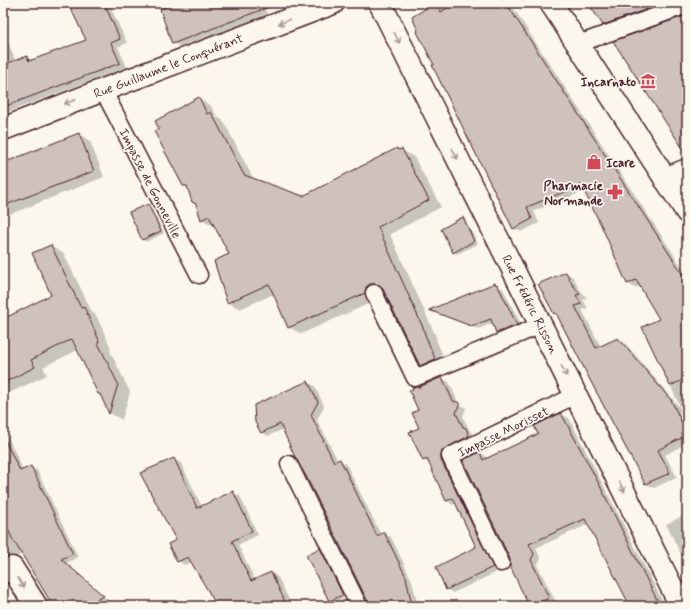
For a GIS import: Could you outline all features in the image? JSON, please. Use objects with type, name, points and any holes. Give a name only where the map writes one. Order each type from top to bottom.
[{"type":"street","name":"Rue Guillaume le Conquérant","points":[[3,128],[333,3]]},
{"type":"street","name":"Rue Frédéric Risson","points":[[380,3],[681,606]]},
{"type":"street","points":[[551,3],[687,212]]},
{"type":"street","points":[[665,179],[687,170]]},
{"type":"street","points":[[3,572],[12,568],[36,606]]},
{"type":"lane","points":[[578,44],[687,5]]},
{"type":"lane","name":"Impasse de Gonneville","points":[[102,90],[199,275]]},
{"type":"lane","points":[[374,293],[415,378],[541,325]]},
{"type":"lane","name":"Impasse Morisset","points":[[501,563],[450,456],[576,395]]},
{"type":"lane","points":[[289,464],[359,606]]},
{"type":"building","points":[[68,3],[104,3],[120,39],[111,43],[120,63],[3,107],[3,65],[27,56],[29,61],[86,40]]},
{"type":"building","points":[[174,3],[274,3],[274,5],[172,44],[160,9]]},
{"type":"building","points":[[437,3],[441,12],[453,4],[455,8],[461,5],[462,7],[469,3],[506,3],[687,281],[687,378],[670,386],[642,327],[659,319],[636,280],[627,284],[602,227],[581,185],[527,207],[532,219],[513,229],[417,32],[418,31],[412,17]]},
{"type":"building","points":[[588,3],[664,3],[603,25]]},
{"type":"building","points":[[687,15],[687,155],[613,41]]},
{"type":"building","points":[[199,97],[207,114],[211,112],[244,175],[303,196],[397,148],[398,150],[402,149],[429,200],[378,227],[425,332],[435,359],[420,366],[380,285],[370,284],[366,287],[365,293],[288,328],[269,284],[227,303],[214,261],[229,254],[209,216],[201,220],[196,204],[192,202],[187,186],[183,186],[154,131],[159,129],[155,121]]},
{"type":"building","points":[[79,133],[94,171],[3,206],[3,163]]},
{"type":"building","points":[[148,204],[161,231],[142,240],[129,212]]},
{"type":"building","points":[[463,217],[474,241],[453,253],[441,229]]},
{"type":"building","points":[[51,245],[81,308],[84,307],[99,340],[98,343],[118,384],[109,414],[72,339],[31,360],[35,367],[3,383],[3,319],[51,295],[32,253]]},
{"type":"building","points":[[566,272],[572,284],[580,294],[576,295],[581,304],[575,306],[596,348],[618,338],[671,400],[687,435],[658,450],[670,473],[645,484],[556,313],[554,314],[538,284]]},
{"type":"building","points":[[495,283],[496,285],[497,284],[517,325],[496,333],[491,319],[471,326],[429,310]]},
{"type":"building","points":[[442,377],[453,401],[460,403],[456,413],[463,427],[466,428],[469,436],[442,451],[441,460],[493,567],[446,590],[436,567],[476,547],[453,498],[446,501],[427,459],[423,461],[409,432],[419,428],[412,413],[418,410],[409,390],[413,389],[412,387],[419,387]]},
{"type":"building","points":[[308,381],[318,402],[311,415],[334,462],[340,459],[377,536],[384,532],[406,577],[412,606],[370,606],[280,424],[261,433],[255,422],[254,405]]},
{"type":"building","points":[[561,413],[598,482],[660,606],[630,606],[585,519],[529,544],[534,554],[531,560],[549,598],[529,606],[510,566],[510,559],[463,460],[480,452],[483,460],[538,434],[534,426]]},
{"type":"building","points":[[3,436],[20,471],[31,466],[73,554],[61,559],[104,596],[82,606],[53,606],[12,538],[3,518]]},
{"type":"building","points":[[174,458],[197,508],[233,491],[252,531],[232,541],[251,581],[271,572],[287,606],[217,606],[188,557],[177,562],[168,544],[176,540],[140,473]]},
{"type":"building","points":[[320,548],[343,595],[329,601],[306,555]]},
{"type":"place","name":"Incarnato","points":[[648,81]]},
{"type":"place","name":"Icare","points":[[594,162]]},
{"type":"place","name":"Pharmacie Normande","points":[[615,192]]}]
